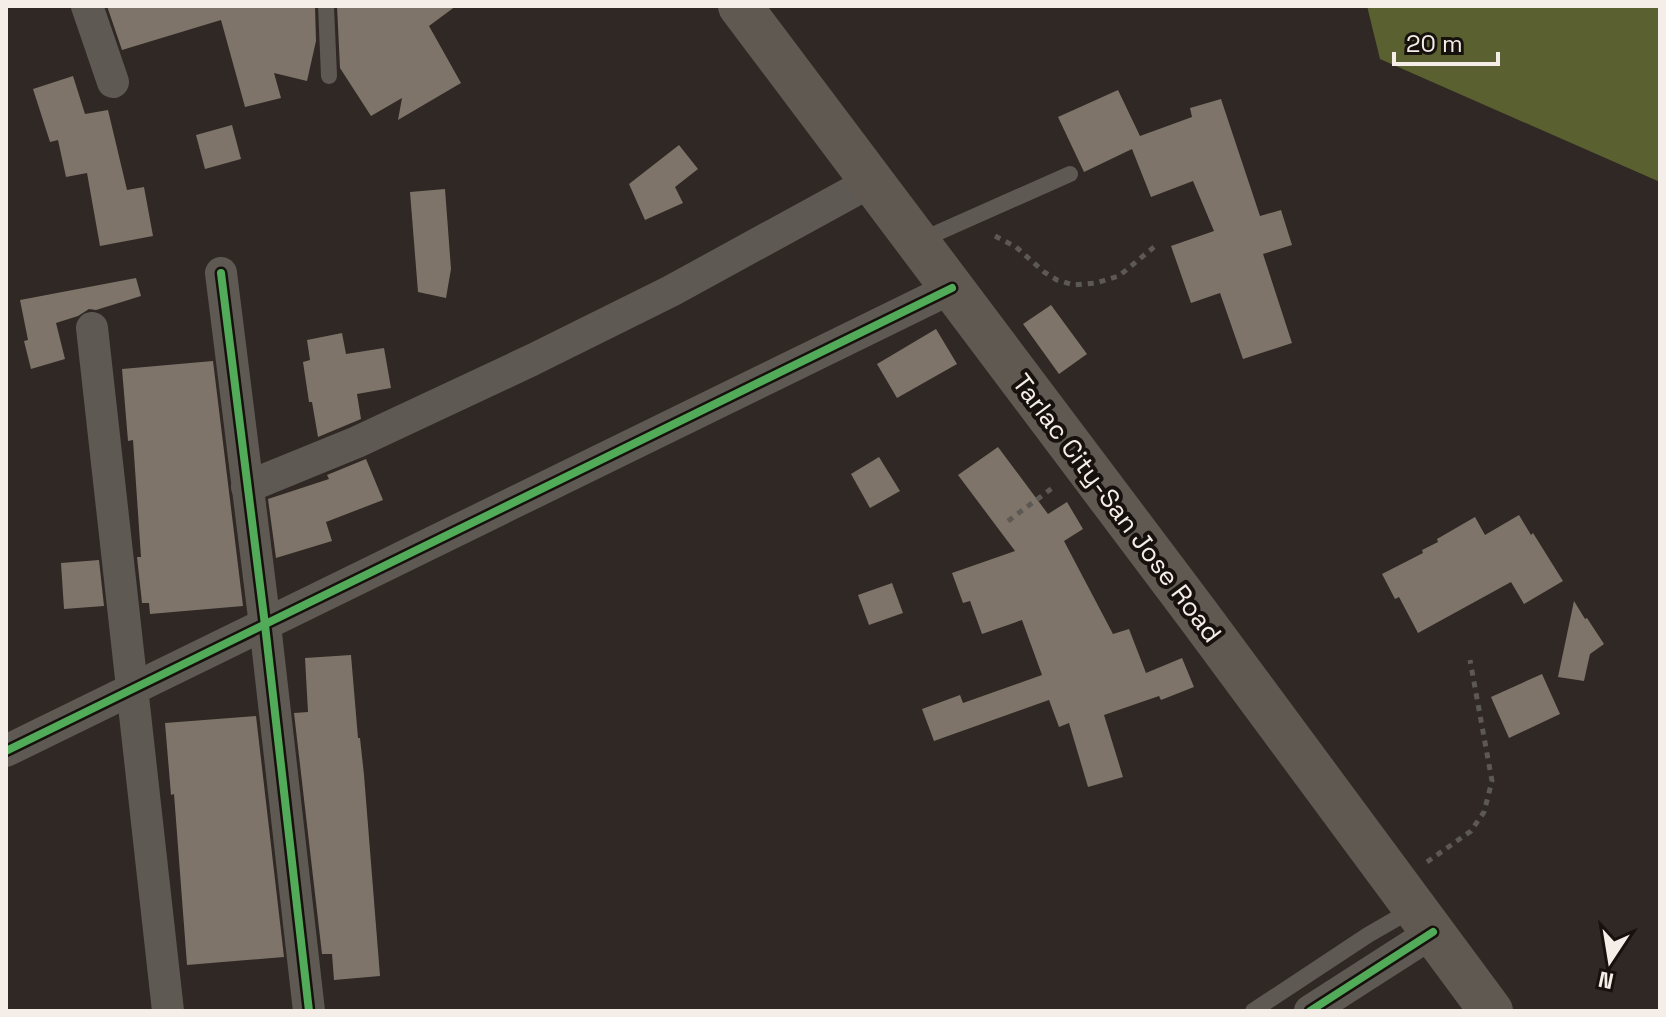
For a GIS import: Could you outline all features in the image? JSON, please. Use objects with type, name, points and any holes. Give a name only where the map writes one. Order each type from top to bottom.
[{"type":"main road","name":"Tarlac City-San Jose Road","points":[[740,6],[1491,1011]]},
{"type":"street","points":[[87,6],[113,82]]},
{"type":"street","points":[[247,487],[357,442],[532,360],[671,291],[872,181]]},
{"type":"street","points":[[221,273],[309,1011]]},
{"type":"street","points":[[6,751],[952,288]]},
{"type":"street","points":[[92,328],[168,1011]]},
{"type":"street","points":[[1310,1011],[1415,907]]},
{"type":"lane","points":[[326,6],[329,76]]},
{"type":"lane","points":[[918,242],[1070,174]]},
{"type":"lane","points":[[1253,1011],[1415,907]]},
{"type":"path","points":[[985,236],[995,236],[1016,247],[1044,272],[1074,285],[1119,276],[1154,247]]},
{"type":"path","points":[[1008,521],[1084,463]]},
{"type":"path","points":[[1415,907],[1484,812],[1492,781],[1470,660]]},
{"type":"green space","points":[[1367,6],[1660,6],[1660,182],[1380,59]]},
{"type":"building","points":[[107,6],[315,6],[316,41],[307,81],[274,73],[281,98],[245,107],[221,20],[122,50]]},
{"type":"building","points":[[337,6],[456,6],[429,26],[461,83],[398,120],[402,98],[371,116],[340,68]]},
{"type":"building","points":[[73,76],[85,114],[108,110],[127,190],[144,187],[153,236],[100,246],[87,173],[66,177],[58,140],[50,142],[33,89]]},
{"type":"building","points":[[1118,90],[1140,136],[1192,117],[1190,108],[1221,99],[1260,216],[1281,210],[1292,245],[1263,254],[1292,343],[1243,359],[1220,293],[1191,303],[1171,246],[1214,231],[1193,181],[1151,197],[1132,149],[1084,172],[1058,117]]},
{"type":"building","points":[[232,125],[241,159],[205,169],[196,135]]},
{"type":"building","points":[[679,145],[698,169],[675,187],[683,203],[645,220],[629,184]]},
{"type":"building","points":[[445,189],[451,269],[446,298],[418,292],[410,192]]},
{"type":"building","points":[[136,278],[141,296],[96,310],[89,309],[56,323],[65,359],[31,369],[24,341],[28,340],[20,300]]},
{"type":"building","points":[[1051,305],[1087,354],[1059,374],[1023,324]]},
{"type":"building","points":[[936,329],[957,364],[897,398],[877,364]]},
{"type":"building","points":[[342,333],[346,354],[384,348],[391,388],[357,394],[361,419],[318,437],[303,362],[310,360],[307,340]]},
{"type":"building","points":[[213,361],[243,606],[150,614],[149,603],[142,603],[137,557],[141,557],[133,440],[128,441],[122,369]]},
{"type":"building","points":[[998,447],[1048,514],[1067,502],[1083,529],[1064,541],[1113,634],[1129,629],[1146,673],[1182,658],[1194,687],[1161,700],[1159,696],[1104,715],[1123,777],[1088,787],[1069,723],[1059,727],[1049,700],[934,741],[922,709],[960,695],[963,703],[1042,675],[1022,620],[982,634],[970,601],[963,603],[952,573],[1015,551],[958,475]]},
{"type":"building","points":[[879,457],[900,491],[870,508],[851,474]]},
{"type":"building","points":[[366,459],[383,500],[326,522],[332,541],[276,558],[268,499],[329,479],[327,475]]},
{"type":"building","points":[[1519,515],[1563,581],[1524,604],[1511,582],[1418,633],[1399,597],[1395,599],[1382,574],[1423,553],[1422,550],[1438,542],[1437,539],[1475,517],[1485,535]]},
{"type":"building","points":[[99,560],[104,606],[64,609],[61,563]]},
{"type":"building","points":[[892,583],[903,613],[869,625],[858,595]]},
{"type":"building","points":[[1574,601],[1604,644],[1590,654],[1584,681],[1558,677]]},
{"type":"building","points":[[351,655],[380,976],[334,980],[332,954],[322,954],[294,713],[308,712],[305,658]]},
{"type":"building","points":[[1542,674],[1560,714],[1509,738],[1491,697]]},
{"type":"building","points":[[256,716],[284,957],[187,965],[174,794],[171,795],[165,723]]},
{"type":"cycle path","points":[[221,273],[309,1011]]},
{"type":"cycle path","points":[[6,751],[952,288]]},
{"type":"cycle path","points":[[1310,1011],[1433,932]]}]
